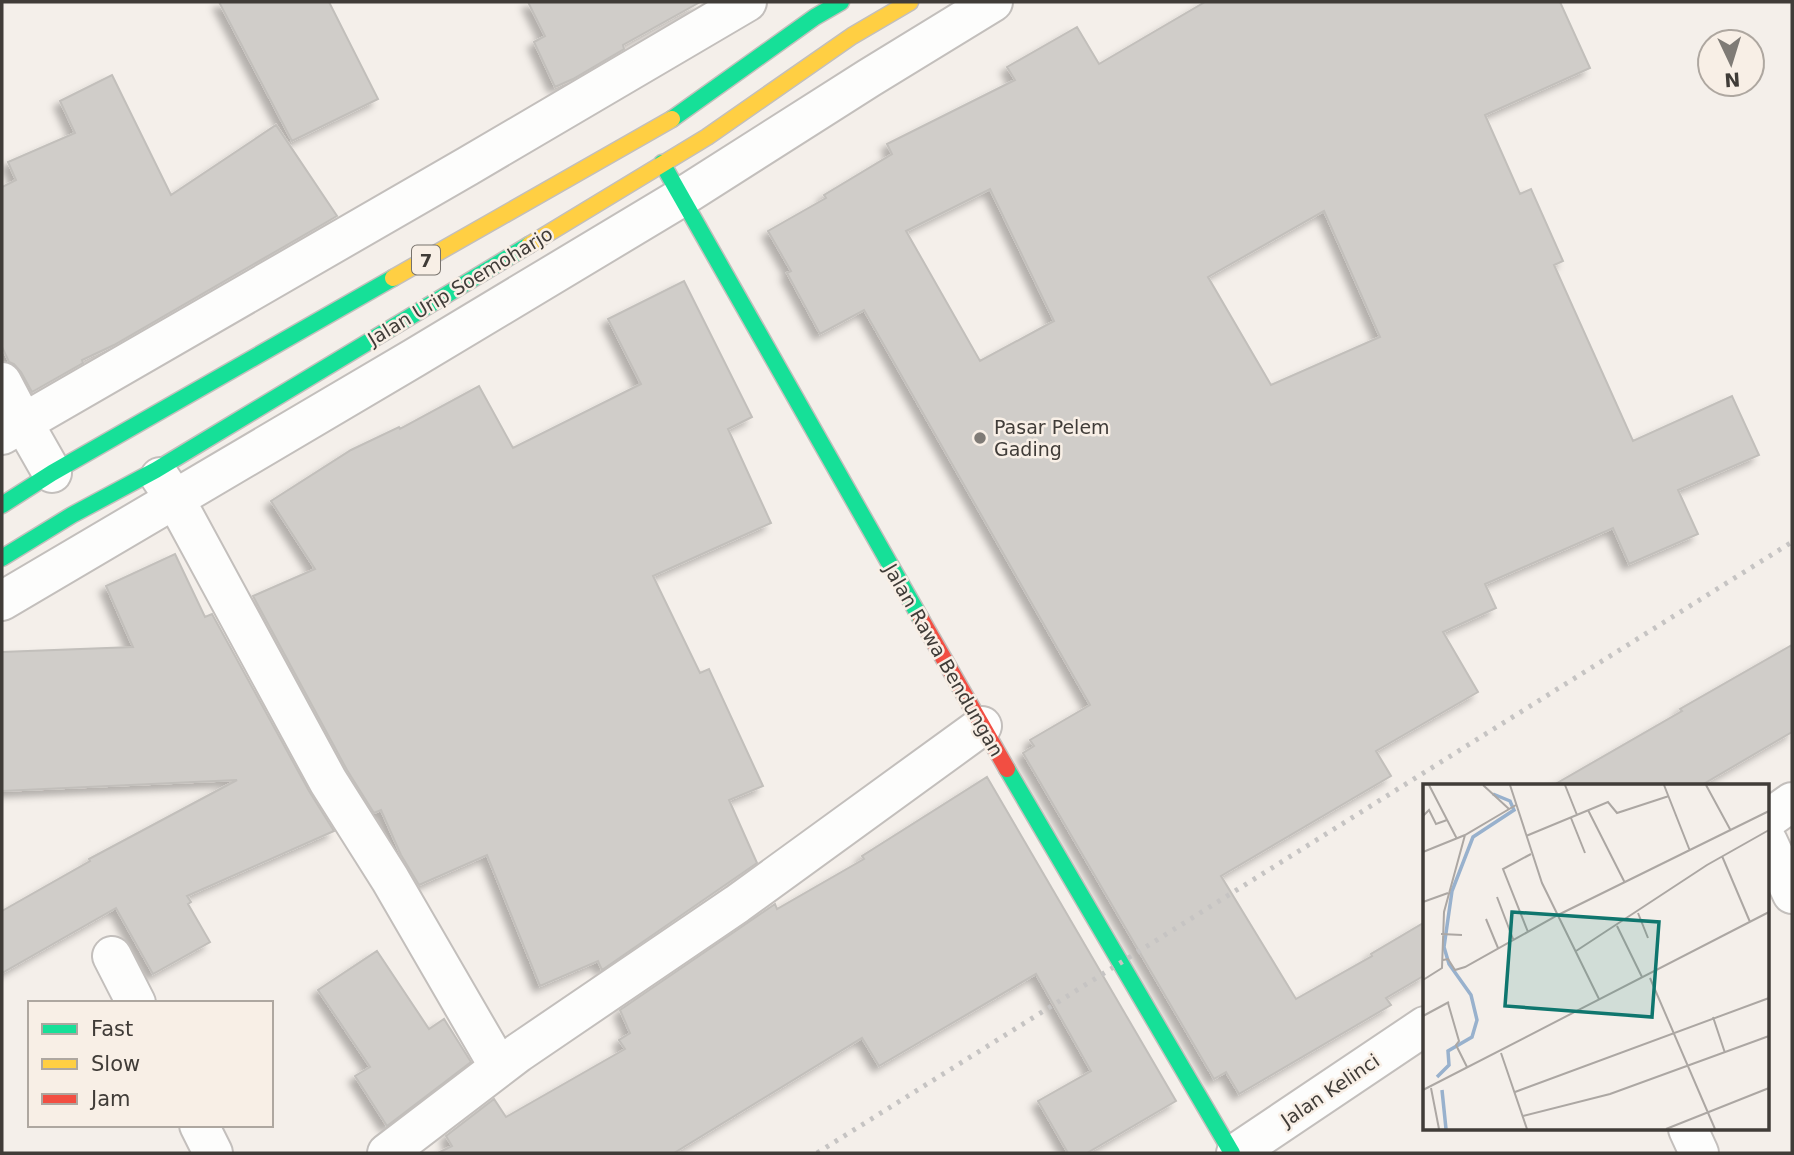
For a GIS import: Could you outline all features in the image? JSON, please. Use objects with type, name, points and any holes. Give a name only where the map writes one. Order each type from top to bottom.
[{"type":"main road","name":"Jalan Urip Soemoharjo","points":[[2,505],[52,473],[672,119],[814,17],[841,2]]},
{"type":"main road","name":"Jalan Urip Soemoharjo","points":[[2,558],[72,515],[165,485],[662,163],[707,138],[852,36],[910,2]]},
{"type":"main road","name":"Jalan Rawa Bendungan","points":[[662,163],[982,726],[1234,1153]]},
{"type":"street","points":[[12,429],[747,2]]},
{"type":"street","points":[[2,601],[165,485],[682,197],[993,2]]},
{"type":"street","points":[[2,382],[12,429],[52,473]]},
{"type":"street","points":[[165,485],[328,780],[390,879],[499,1067]]},
{"type":"street","points":[[387,1153],[499,1067],[737,904],[982,726]]},
{"type":"street","points":[[1770,818],[1792,802]]},
{"type":"street","points":[[1770,846],[1792,894]]},
{"type":"street","points":[[112,957],[135,1001]]},
{"type":"street","name":"Jalan Kelinci","points":[[1234,1153],[1423,1027]]},
{"type":"street","points":[[200,1127],[213,1153]]},
{"type":"street","points":[[1688,1130],[1699,1153]]},
{"type":"building","points":[[219,2],[329,2],[378,99],[292,141]]},
{"type":"building","points":[[528,2],[700,2],[623,45],[624,49],[573,79],[555,87],[534,42],[545,36]]},
{"type":"building","points":[[1205,2],[1560,2],[1590,68],[1485,115],[1520,194],[1531,189],[1563,261],[1554,265],[1633,441],[1732,396],[1759,455],[1678,490],[1698,534],[1629,564],[1613,528],[1485,584],[1496,608],[1443,632],[1478,692],[1376,751],[1391,776],[1221,876],[1296,999],[1423,923],[1423,976],[1386,998],[1391,1005],[1239,1094],[1226,1072],[1214,1079],[1023,753],[1034,746],[1030,740],[1090,705],[864,310],[820,334],[787,273],[791,271],[768,231],[826,198],[824,195],[892,154],[887,144],[1015,80],[1007,67],[1077,27],[1099,64]],"holes":[[[990,189],[1054,321],[980,361],[906,231]],[[1324,211],[1380,337],[1271,385],[1208,277]]]},
{"type":"building","points":[[112,75],[171,195],[276,125],[337,216],[114,345],[82,360],[83,363],[32,392],[21,372],[9,362],[2,347],[2,187],[16,180],[8,162],[75,133],[60,101]]},
{"type":"building","points":[[684,281],[752,417],[728,429],[771,523],[653,576],[700,673],[709,669],[763,786],[729,800],[757,863],[602,970],[598,961],[540,986],[487,855],[419,885],[401,855],[381,810],[374,813],[347,770],[253,596],[315,569],[271,501],[351,450],[399,427],[400,429],[479,386],[513,448],[641,384],[608,319]]},
{"type":"building","points":[[175,554],[205,617],[212,614],[309,791],[334,831],[187,896],[191,902],[188,904],[210,942],[153,974],[116,908],[2,973],[2,911],[90,861],[89,859],[237,780],[2,791],[2,652],[133,647],[106,586]]},
{"type":"building","points":[[1792,645],[1792,732],[1703,784],[1555,784],[1682,711],[1680,709]]},
{"type":"building","points":[[987,777],[1176,1101],[1087,1153],[1068,1153],[1038,1101],[1091,1071],[1036,974],[879,1066],[862,1038],[674,1153],[438,1153],[452,1146],[446,1136],[494,1099],[506,1117],[625,1049],[619,1040],[630,1033],[620,1010],[775,904],[777,909],[864,859],[862,856]]},
{"type":"building","points":[[377,951],[429,1029],[444,1019],[471,1062],[387,1126],[355,1076],[370,1067],[318,990]]},
{"type":"railway","points":[[817,1153],[1792,542]]},
{"type":"traffic: fast","points":[[672,119],[815,17],[841,2]]},
{"type":"traffic: fast","points":[[662,163],[921,619]]},
{"type":"traffic: fast","points":[[2,558],[72,515],[156,470],[529,245]]},
{"type":"traffic: fast","points":[[2,505],[52,473],[393,278]]},
{"type":"traffic: fast","points":[[1007,769],[1232,1153]]},
{"type":"traffic: slow","points":[[529,245],[707,137],[852,36],[910,2]]},
{"type":"traffic: slow","points":[[393,278],[672,119]]},
{"type":"traffic: jam","points":[[921,619],[1007,769]]},
{"type":"place","name":"Pasar Pelem Gading","points":[[980,438]]}]
